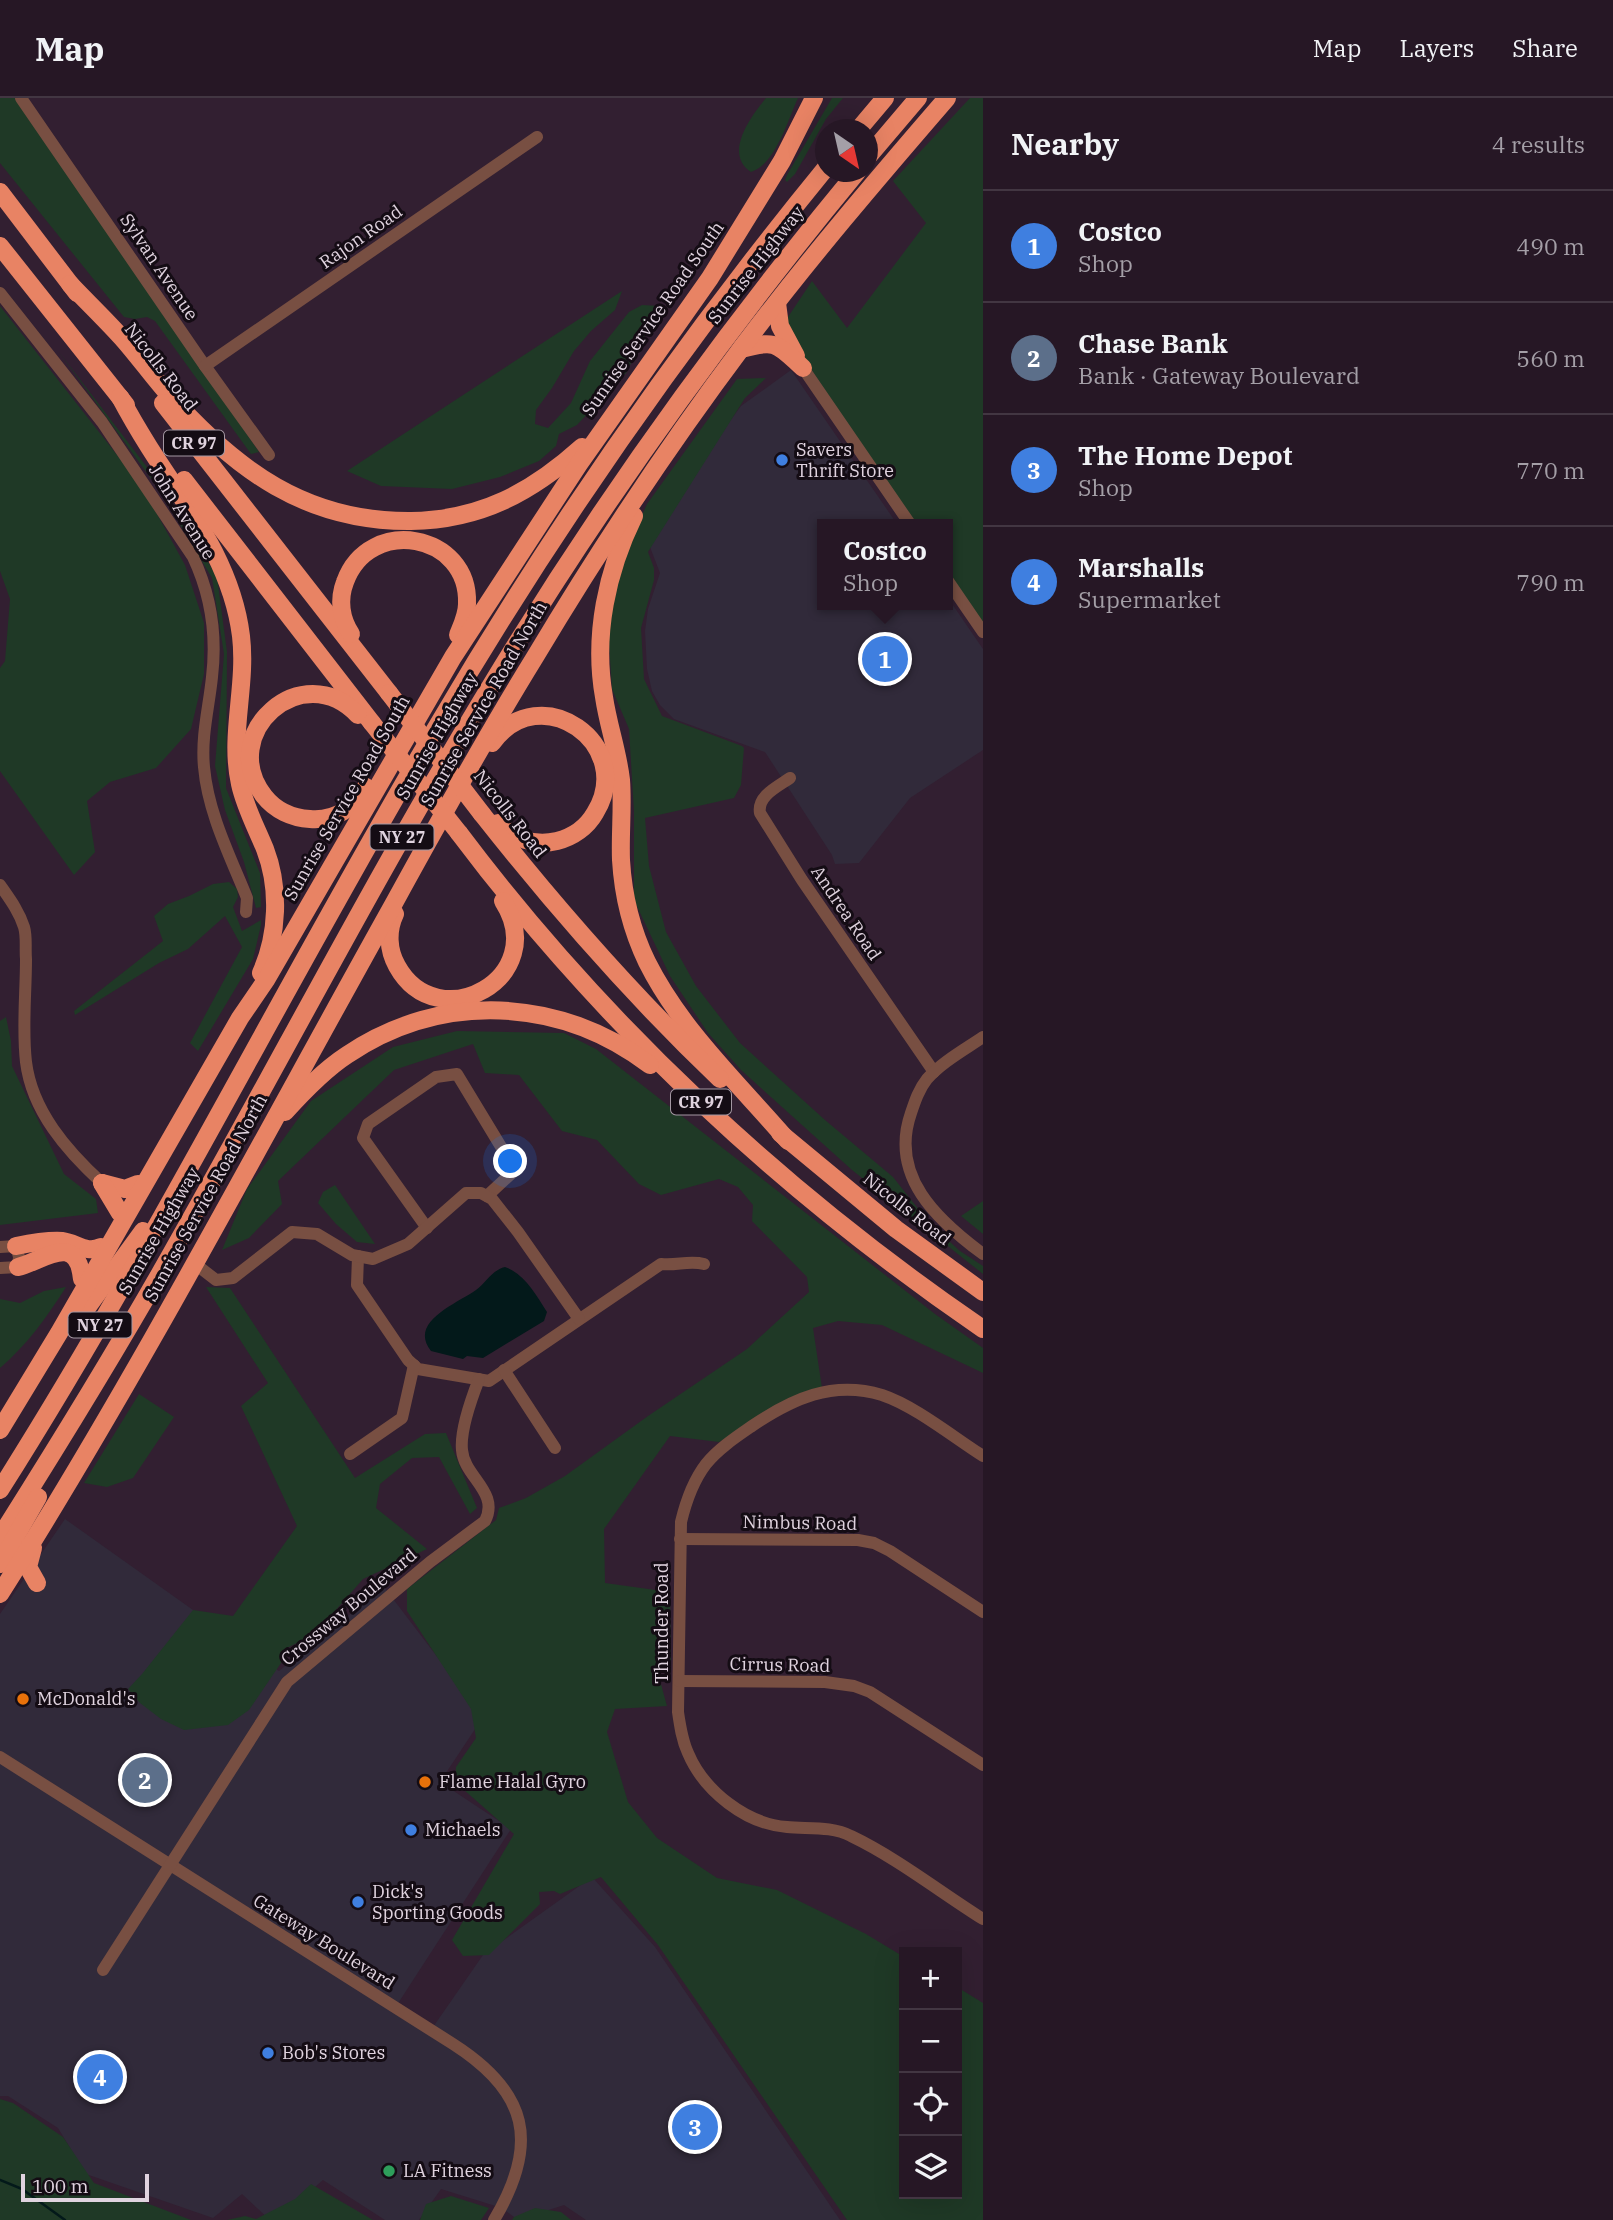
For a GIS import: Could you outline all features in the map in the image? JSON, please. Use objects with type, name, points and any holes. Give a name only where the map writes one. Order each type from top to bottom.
[{"type":"highway","name":"Sunrise Service Road South","points":[[0,1432],[437,683],[603,428],[703,288],[782,161],[814,98]]},
{"type":"highway","points":[[867,119],[885,98]]},
{"type":"highway","points":[[878,145],[918,98]]},
{"type":"highway","name":"Sunrise Service Road North","points":[[0,1596],[98,1433],[194,1263],[420,856],[455,783],[580,583],[644,485],[741,349],[947,98]]},
{"type":"highway","name":"Sunrise Highway","points":[[0,1490],[117,1297],[398,792],[494,632],[634,421],[815,182]]},
{"type":"highway","name":"Sunrise Highway","points":[[0,1537],[89,1394],[183,1233],[430,788],[524,631],[598,518],[683,397],[770,280],[849,182]]},
{"type":"highway","name":"Nicolls Road","points":[[0,192],[389,693],[455,783]]},
{"type":"highway","name":"CR 97","points":[[0,246],[120,397],[370,725],[580,979],[711,1111],[852,1233],[983,1329]]},
{"type":"highway","points":[[70,284],[123,339],[186,413],[233,457],[279,489],[331,510],[366,518],[399,521],[434,520],[468,513],[501,502],[534,486],[603,428]]},
{"type":"highway","points":[[777,303],[780,326],[803,368]]},
{"type":"highway","points":[[741,349],[764,343],[774,344],[803,368]]},
{"type":"highway","points":[[709,394],[687,436],[635,514],[623,542],[607,592],[601,633],[601,678],[620,778],[621,860],[625,893],[645,958],[675,1009],[788,1141]]},
{"type":"highway","points":[[120,397],[215,552],[229,586],[238,620],[243,673],[236,735],[238,773],[244,799],[268,858],[275,907],[268,955],[240,1018]]},
{"type":"highway","points":[[389,693],[348,628],[342,614],[341,597],[346,579],[357,560],[372,548],[390,541],[408,540],[434,547],[455,565],[465,583],[468,603],[464,620],[437,683]]},
{"type":"highway","points":[[370,725],[349,707],[328,696],[300,695],[283,701],[263,719],[253,739],[250,763],[257,786],[266,799],[286,814],[309,819],[333,816],[347,810],[358,800],[369,781],[404,741]]},
{"type":"highway","points":[[544,715],[563,719],[587,734],[598,751],[605,769],[605,789],[592,818],[575,834],[552,842],[531,842],[503,828],[485,811],[455,783],[502,731],[526,718],[544,715]]},
{"type":"highway","name":"Nicolls Road","points":[[485,811],[570,923],[633,992],[731,1090],[788,1141],[896,1229],[983,1292]]},
{"type":"highway","points":[[420,856],[393,918],[391,953],[399,970],[412,984],[436,996],[456,999],[474,995],[496,981],[508,967],[515,941],[511,916],[474,853]]},
{"type":"highway","points":[[264,1136],[317,1078],[362,1045],[416,1022],[469,1011],[508,1011],[545,1016],[597,1032],[640,1057],[711,1111]]},
{"type":"highway","points":[[28,1384],[54,1328],[120,1213],[160,1145],[186,1111]]},
{"type":"highway","points":[[0,1432],[22,1408],[60,1345],[196,1157]]},
{"type":"highway","points":[[102,1183],[125,1189],[138,1184]]},
{"type":"highway","points":[[102,1183],[120,1213]]},
{"type":"highway","points":[[8,1246],[65,1241],[86,1250],[101,1247]]},
{"type":"highway","points":[[9,1267],[31,1263],[54,1252],[63,1251],[76,1260],[82,1279]]},
{"type":"highway","points":[[0,1564],[64,1454],[89,1394]]},
{"type":"highway","points":[[0,1596],[17,1583],[37,1583],[28,1567],[39,1533]]},
{"type":"street","name":"Sylvan Avenue","points":[[22,98],[269,455]]},
{"type":"street","name":"Rajon Road","points":[[205,366],[537,136]]},
{"type":"street","name":"John Avenue","points":[[0,293],[102,422],[193,557],[203,579],[210,609],[214,655],[203,740],[204,766],[214,813],[247,898],[246,912]]},
{"type":"street","points":[[803,368],[907,519]]},
{"type":"street","points":[[953,588],[983,632]]},
{"type":"street","name":"Andrea Road","points":[[790,778],[761,801],[760,813],[802,880],[934,1072]]},
{"type":"street","points":[[0,885],[19,915],[26,934],[25,1051],[30,1080],[38,1101],[56,1132],[102,1183]]},
{"type":"street","points":[[983,1037],[934,1072],[919,1091],[909,1117],[905,1148],[916,1186],[931,1209],[983,1254]]},
{"type":"street","points":[[427,1228],[363,1138],[368,1124],[436,1077],[457,1074],[516,1170],[487,1196]]},
{"type":"street","points":[[194,1263],[216,1280],[233,1278],[292,1232],[317,1234],[352,1255],[373,1259],[408,1244],[466,1193],[481,1193],[492,1199],[518,1232],[579,1319]]},
{"type":"street","points":[[8,1246],[19,1257],[9,1267]]},
{"type":"street","points":[[358,1256],[357,1285],[408,1360],[418,1369],[489,1381],[661,1264],[693,1261],[704,1264]]},
{"type":"street","points":[[350,1454],[402,1418],[414,1365]]},
{"type":"street","points":[[504,1370],[555,1448]]},
{"type":"street","name":"Crossway Boulevard","points":[[103,1970],[287,1682],[430,1562],[485,1521],[489,1512],[488,1497],[464,1460],[462,1448],[479,1379]]},
{"type":"street","name":"Thunder Road","points":[[983,1456],[901,1403],[882,1395],[845,1390],[800,1397],[723,1447],[706,1463],[694,1483],[681,1522],[678,1712],[688,1755],[711,1789],[731,1805],[750,1816],[785,1827],[847,1834],[983,1919]]},
{"type":"street","name":"Nimbus Road","points":[[680,1539],[858,1540],[874,1543],[983,1612]]},
{"type":"street","name":"Cirrus Road","points":[[679,1681],[825,1682],[854,1686],[881,1699],[983,1765]]},
{"type":"street","name":"Gateway Boulevard","points":[[0,1757],[474,2058],[497,2078],[514,2108],[521,2141],[517,2174],[508,2197],[494,2220]]},
{"type":"shaded area","points":[[791,370],[894,519],[817,519],[817,610],[953,610],[953,605],[983,649],[983,750],[910,798],[859,863],[835,864],[832,855],[765,752],[674,719],[660,705],[652,691],[647,669],[645,631],[648,609],[660,573],[650,547],[695,469],[741,406]]},
{"type":"shaded area","points":[[505,1267],[524,1280],[534,1292],[547,1312],[544,1321],[483,1358],[467,1356],[463,1359],[431,1351],[426,1341],[426,1331],[437,1315]]},
{"type":"shaded area","points":[[65,1519],[279,1671],[384,1587],[483,1717],[440,1782],[511,1829],[395,2008],[431,2030],[483,1955],[592,1877],[655,1947],[840,2220],[586,2220],[564,2205],[518,2220],[502,2208],[441,2189],[419,2220],[385,2220],[323,2180],[277,2220],[270,2220],[242,2194],[213,2218],[86,2174],[58,2128],[8,2096],[0,2096],[0,1614]]},
{"type":"green space","points":[[0,98],[18,98],[259,452],[251,454],[155,321],[147,317],[124,317],[0,163]]},
{"type":"green space","points":[[766,98],[798,98],[774,151],[760,168],[751,172],[739,155],[739,145],[747,125]]},
{"type":"green space","points":[[832,98],[843,98],[826,119],[820,119]]},
{"type":"green space","points":[[970,98],[983,98],[983,626],[953,581],[953,519],[912,519],[782,326],[812,281],[847,328],[926,223],[893,181]]},
{"type":"green space","points":[[815,127],[815,139],[795,174],[787,182],[787,175]]},
{"type":"green space","points":[[622,291],[615,310],[591,331],[574,351],[536,410],[535,424],[548,428],[571,403],[590,361],[629,312],[642,305],[660,306],[626,373],[577,425],[559,434],[556,446],[539,461],[500,477],[452,489],[381,486],[347,471]]},
{"type":"green space","points":[[0,306],[121,460],[151,503],[185,565],[204,623],[204,674],[191,729],[156,768],[110,782],[87,801],[95,852],[74,875],[0,771],[0,668],[5,661],[10,599],[0,571]]},
{"type":"green space","points":[[59,352],[163,488],[217,577],[227,652],[226,788],[260,873],[261,907],[256,908],[244,862],[225,810],[215,766],[224,654],[212,578],[160,491]]},
{"type":"green space","points":[[766,378],[745,398],[648,552],[654,568],[654,580],[641,628],[644,679],[662,716],[744,748],[741,785],[734,798],[645,818],[649,866],[666,932],[696,986],[740,1043],[893,1177],[931,1225],[960,1251],[983,1266],[983,1274],[852,1170],[741,1070],[708,1033],[670,976],[634,900],[634,812],[629,729],[612,689],[608,628],[623,558],[647,504],[737,379]]},
{"type":"green space","points":[[229,882],[237,889],[238,897],[233,907],[242,931],[261,920],[261,925],[253,959],[198,1051],[190,1043],[242,947],[225,916],[188,949],[159,963],[75,1015],[74,1011],[163,941],[154,916],[168,904],[213,884]]},
{"type":"green space","points":[[6,1017],[12,1066],[64,1174],[96,1199],[98,1213],[0,1225],[0,1021]]},
{"type":"green space","points":[[457,1031],[564,1033],[596,1049],[935,1314],[983,1348],[983,1373],[882,1325],[838,1321],[813,1328],[822,1388],[805,1393],[719,1442],[670,1436],[604,1529],[605,1583],[670,1592],[671,1661],[657,1665],[651,1671],[659,1677],[667,1706],[615,1709],[607,1732],[628,1802],[657,1838],[717,1878],[777,1890],[866,1934],[899,1954],[899,2199],[962,2199],[962,1990],[983,2003],[983,2220],[847,2220],[658,1945],[601,1877],[560,1894],[554,1891],[539,1892],[540,1904],[489,1955],[463,1956],[452,1940],[514,1834],[455,1782],[456,1767],[476,1738],[471,1709],[407,1611],[407,1589],[496,1520],[499,1508],[526,1498],[565,1476],[747,1349],[809,1292],[807,1277],[752,1221],[753,1205],[738,1187],[719,1179],[661,1195],[639,1184],[597,1140],[562,1131],[519,1075],[485,1073],[473,1044],[394,1070],[278,1181],[282,1204],[249,1238],[222,1250],[247,1189],[311,1101],[393,1047]]},
{"type":"green space","points":[[335,1185],[375,1244],[357,1242],[336,1224],[318,1203],[323,1192]]},
{"type":"green space","points":[[983,1201],[983,1234],[961,1216]]},
{"type":"green space","points":[[66,1287],[36,1330],[0,1368],[0,1299],[20,1303],[44,1291]]},
{"type":"green space","points":[[206,1287],[230,1288],[355,1478],[425,1434],[446,1433],[477,1508],[470,1514],[439,1457],[412,1458],[380,1484],[376,1508],[427,1549],[363,1579],[315,1634],[287,1648],[281,1663],[249,1710],[228,1725],[184,1730],[161,1719],[140,1703],[128,1689],[193,1610],[233,1616],[297,1526],[241,1406],[268,1383]]},
{"type":"green space","points":[[139,1394],[174,1417],[133,1478],[107,1487],[84,1483]]},
{"type":"green space","points":[[0,2099],[13,2103],[63,2137],[94,2183],[191,2220],[0,2220]]},
{"type":"green space","points":[[311,2184],[373,2220],[227,2220],[245,2216],[256,2219],[295,2199]]},
{"type":"green space","points":[[451,2196],[489,2208],[481,2220],[420,2220],[426,2204]]},
{"type":"green space","points":[[535,2208],[561,2212],[571,2220],[512,2220]]},
{"type":"waterway","points":[[0,2180],[22,2189],[65,2220]]},
{"type":"place","name":"Savers Thrift Store","points":[[782,460]]},
{"type":"place","name":"Costco","points":[[885,659]]},
{"type":"place","name":"McDonald's","points":[[23,1699]]},
{"type":"place","name":"Chase Bank","points":[[145,1780]]},
{"type":"place","name":"Flame Halal Gyro","points":[[425,1782]]},
{"type":"place","name":"Michaels","points":[[411,1830]]},
{"type":"place","name":"Dick's Sporting Goods","points":[[358,1902]]},
{"type":"place","name":"Bob's Stores","points":[[268,2053]]},
{"type":"place","name":"Marshalls","points":[[100,2077]]},
{"type":"place","name":"The Home Depot","points":[[695,2127]]},
{"type":"place","name":"LA Fitness","points":[[389,2171]]}]
